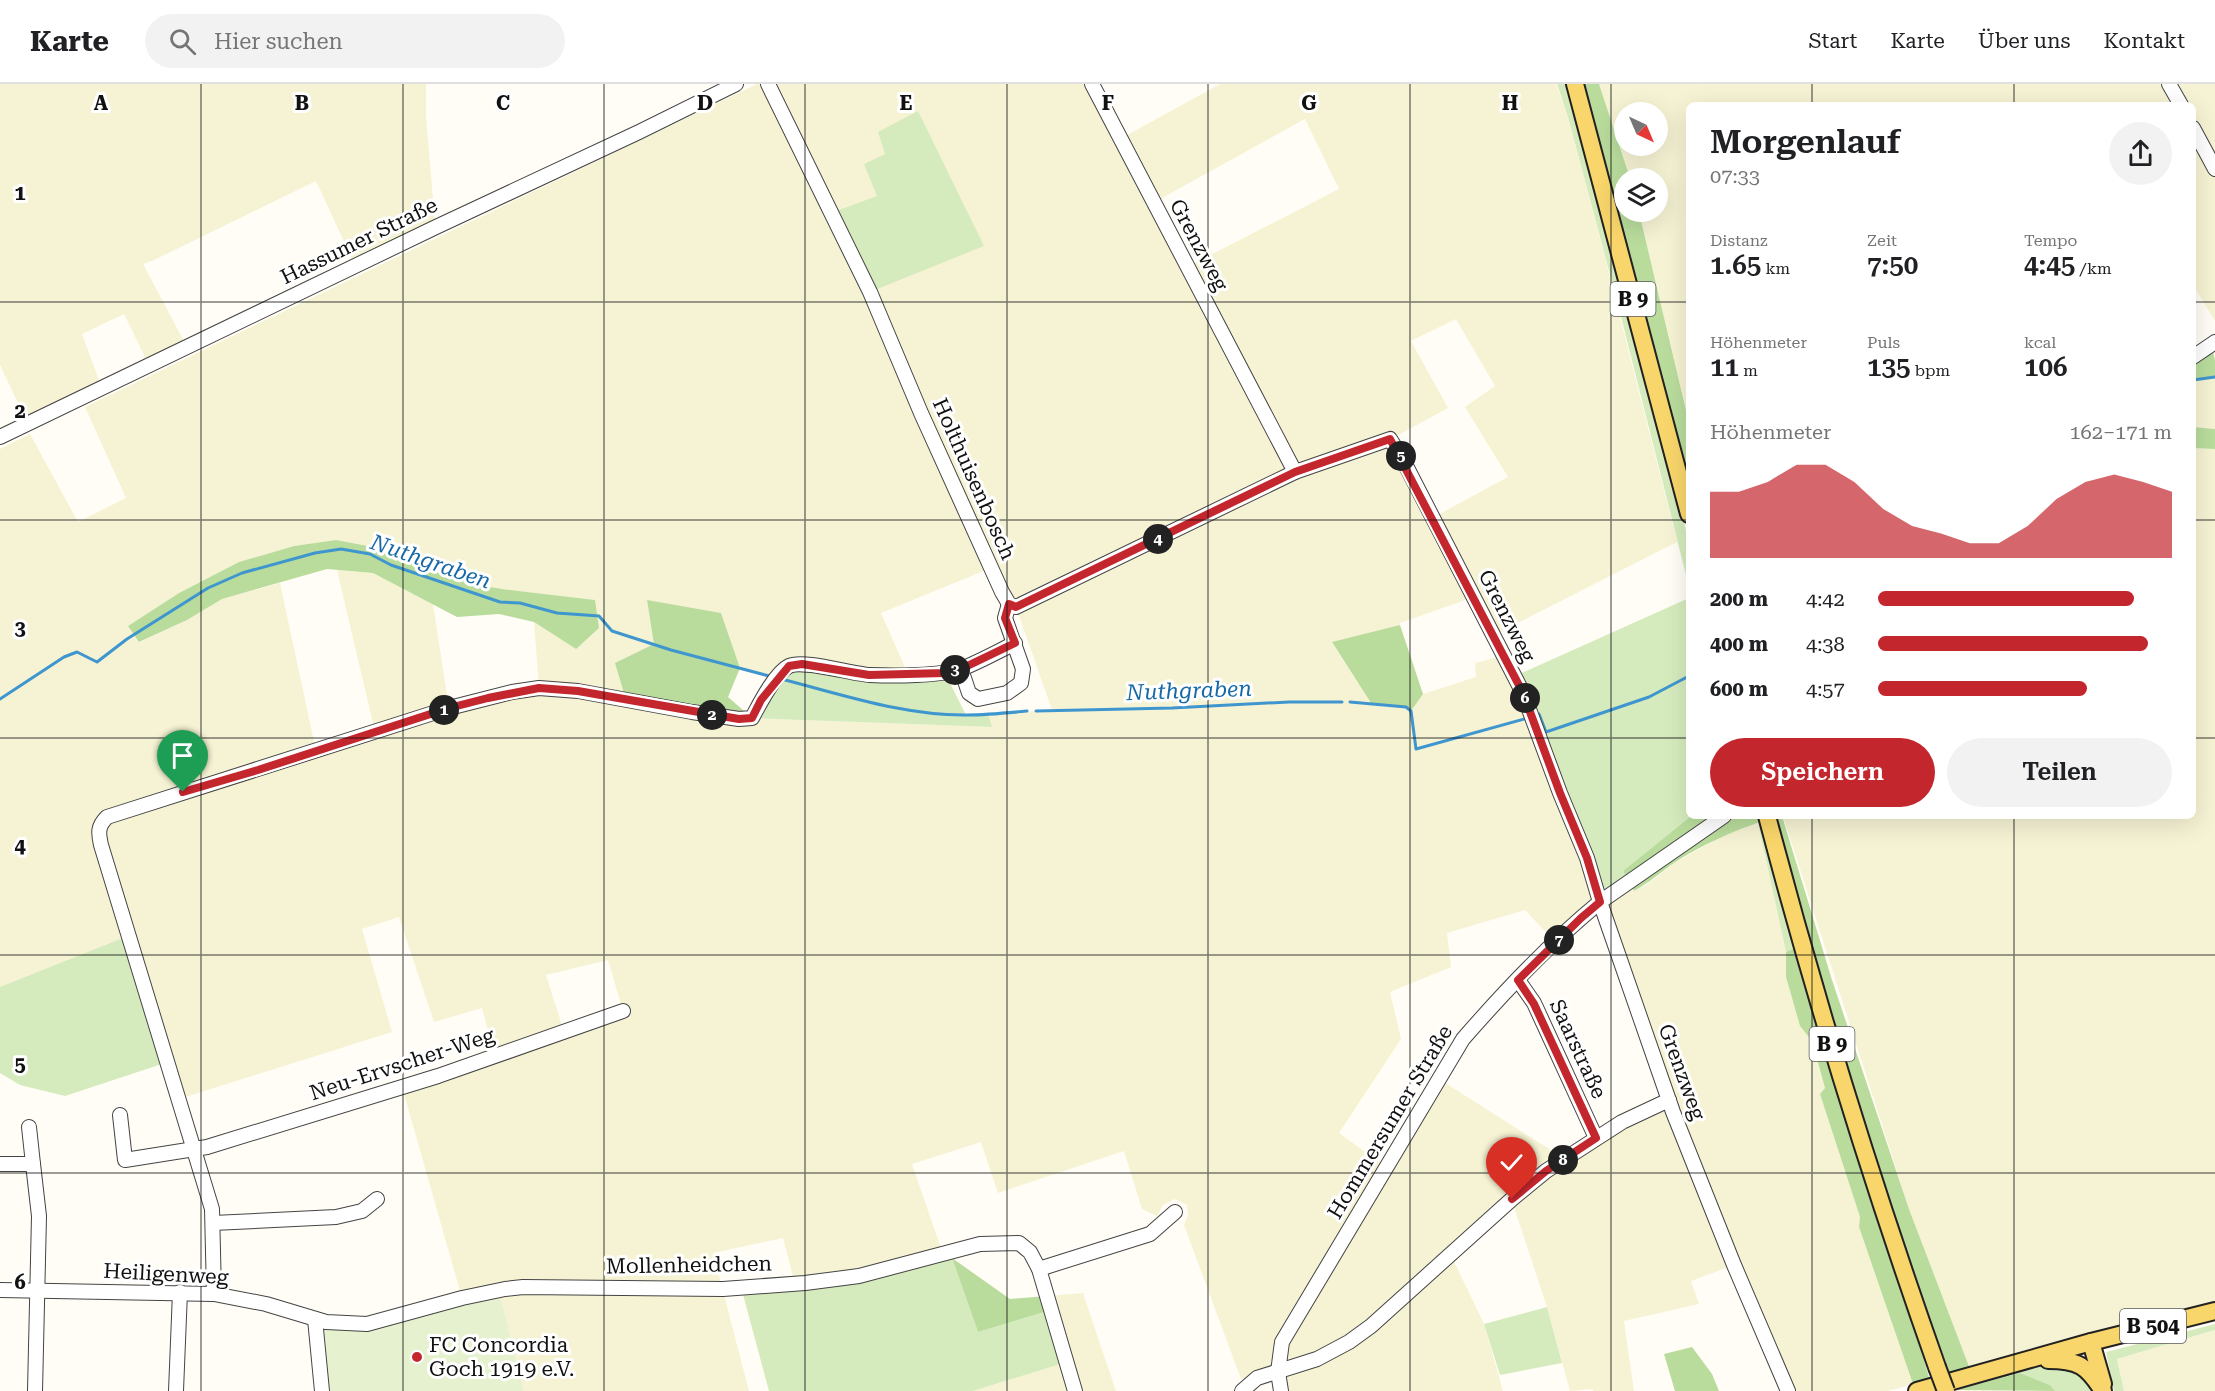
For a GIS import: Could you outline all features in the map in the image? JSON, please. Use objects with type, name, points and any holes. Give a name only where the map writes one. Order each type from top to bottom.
[{"type":"main road","name":"B 9","points":[[1575,84],[1686,503]]},
{"type":"main road","name":"B 9","points":[[1768,819],[1816,992],[1862,1143],[1946,1391]]},
{"type":"main road","name":"B 504","points":[[2091,1342],[2215,1311]]},
{"type":"main road","points":[[1917,1391],[2091,1342],[2104,1391]]},
{"type":"main road","points":[[2029,1360],[2061,1360],[2078,1364],[2087,1370],[2104,1391]]},
{"type":"street","name":"Hassumer Straße","points":[[0,437],[736,84]]},
{"type":"street","name":"Holthuisenbosch","points":[[768,84],[870,292],[921,413],[1009,604]]},
{"type":"street","name":"Grenzweg","points":[[1092,84],[1295,472],[1390,439],[1523,693],[1587,858],[1600,902],[1669,1100],[1732,1261],[1788,1391]]},
{"type":"street","points":[[2169,84],[2179,102]]},
{"type":"street","points":[[2196,134],[2215,169]]},
{"type":"street","points":[[2196,355],[2215,342]]},
{"type":"street","points":[[961,669],[969,693],[978,699],[986,699],[1014,690],[1021,683],[1023,669],[1005,618],[1009,604],[1016,607],[1295,472]]},
{"type":"street","points":[[214,1294],[212,1209],[101,845],[100,824],[107,817],[449,708],[512,692],[539,688],[578,691],[692,712],[746,719],[752,718],[761,700],[789,666],[802,664],[869,675],[945,673],[961,669],[1015,643]]},
{"type":"street","name":"Hommersumer Straße","points":[[1281,1391],[1278,1371],[1282,1342],[1463,1039],[1518,980],[1581,918],[1600,902],[1720,819]]},
{"type":"street","name":"Saarstraße","points":[[1518,980],[1534,1004],[1596,1138]]},
{"type":"street","name":"Neu-Ervscher-Weg","points":[[120,1115],[125,1160],[207,1148],[449,1072],[623,1011]]},
{"type":"street","points":[[1242,1391],[1257,1378],[1317,1359],[1349,1342],[1371,1326],[1546,1171],[1622,1122],[1669,1100]]},
{"type":"street","points":[[29,1127],[39,1216],[35,1391]]},
{"type":"street","points":[[0,1164],[33,1164]]},
{"type":"street","points":[[213,1223],[336,1217],[362,1211],[377,1199]]},
{"type":"street","points":[[1039,1269],[1150,1234],[1175,1212]]},
{"type":"street","name":"Mollenheidchen","points":[[321,1321],[367,1324],[462,1298],[523,1287],[723,1289],[805,1283],[859,1276],[980,1244],[1018,1243],[1030,1252],[1039,1269],[1075,1391]]},
{"type":"street","name":"Heiligenweg","points":[[0,1290],[214,1294],[266,1304],[321,1321]]},
{"type":"street","points":[[176,1391],[180,1292]]},
{"type":"street","points":[[321,1321],[322,1391]]},
{"type":"shaded area","points":[[0,84],[426,84],[426,117],[435,222],[353,261],[316,181],[143,264],[185,343],[147,361],[124,314],[82,334],[100,383],[25,418],[0,365]]},
{"type":"shaded area","points":[[757,84],[1092,84],[1120,139],[1220,84],[1556,84],[1568,117],[1677,542],[1494,635],[1474,597],[1400,623],[1400,625],[1332,643],[1371,703],[1406,707],[1411,711],[1423,694],[1476,677],[1475,663],[1505,655],[1633,891],[1646,885],[1676,862],[1730,832],[1758,823],[1786,952],[1786,977],[1800,1026],[1812,1041],[1825,1088],[1820,1094],[1860,1217],[1859,1227],[1913,1384],[1888,1391],[1788,1391],[1734,1265],[1691,1281],[1699,1304],[1624,1321],[1634,1391],[1593,1391],[1593,1389],[1570,1391],[1547,1307],[1512,1201],[1451,1255],[1484,1324],[1503,1391],[1281,1391],[1278,1372],[1241,1379],[1184,1225],[1188,1215],[1187,1205],[1175,1199],[1163,1205],[1157,1216],[1142,1209],[1124,1151],[998,1193],[981,1142],[912,1164],[942,1251],[795,1284],[783,1238],[713,1253],[749,1391],[524,1391],[499,1292],[462,1298],[402,1087],[495,1057],[482,1008],[434,1022],[399,917],[362,929],[392,1032],[179,1099],[128,937],[0,987],[0,449],[30,434],[78,522],[126,498],[85,407]],"holes":[[[1305,119],[1339,189],[1187,267],[1153,203]],[[885,154],[870,291],[878,196],[865,164]],[[1456,319],[1495,386],[1465,407],[1508,477],[1432,518],[1391,439],[1448,408],[1411,341]],[[336,540],[368,546],[468,583],[595,600],[576,649],[534,622],[539,688],[449,708],[433,604],[373,573],[337,570],[375,732],[316,751],[280,583],[222,599],[187,620],[140,642],[128,626],[179,593],[239,562],[294,546]],[[991,568],[1016,607],[1052,710],[988,714],[991,727],[752,718],[655,645],[647,601],[721,613],[740,668],[777,679],[908,674],[881,613]],[[1600,903],[1669,1100],[1565,1159],[1439,1079],[1386,1167],[1339,1133],[1401,1039],[1390,992],[1451,967],[1447,933],[1525,910],[1556,943]],[[608,960],[623,1011],[564,1032],[546,975]]]},
{"type":"shaded area","points":[[1599,84],[2215,84],[2215,321],[2196,290],[2196,102],[1686,102],[1686,410],[1641,222],[1668,222],[1668,168],[1627,168],[1623,156],[1668,156],[1668,102],[1614,102],[1614,129]]},
{"type":"shaded area","points":[[2215,377],[2215,429],[2196,427],[2196,380]]},
{"type":"shaded area","points":[[2196,448],[2215,449],[2215,1304],[2057,1341],[1970,1369],[1909,1209],[1784,819],[2196,819]]},
{"type":"shaded area","points":[[1083,1293],[1116,1391],[973,1391],[1066,1362],[1047,1296]]},
{"type":"shaded area","points":[[2215,1330],[2215,1391],[2124,1391],[2117,1359]]},
{"type":"green space","points":[[1557,84],[1565,84],[1581,138],[1686,531],[1686,575],[1617,301],[1568,117]]},
{"type":"green space","points":[[1579,84],[1599,84],[1614,129],[1614,156],[1623,156],[1627,168],[1614,168],[1614,211]]},
{"type":"green space","points":[[918,111],[984,246],[870,292],[831,213],[877,196],[864,164],[885,154],[878,132]]},
{"type":"green space","points":[[1617,222],[1641,222],[1686,410],[1686,473]]},
{"type":"green space","points":[[2211,344],[2215,360],[2215,377],[2196,380],[2196,355]]},
{"type":"green space","points":[[2196,427],[2215,429],[2215,449],[2196,448]]},
{"type":"green space","points":[[336,540],[368,546],[468,583],[595,600],[599,628],[576,649],[534,622],[499,614],[457,617],[373,573],[327,569],[222,599],[187,620],[139,642],[128,626],[179,593],[239,562],[294,546]]},
{"type":"green space","points":[[1686,599],[1687,819],[1623,871],[1629,882],[1600,902],[1515,676]]},
{"type":"green space","points":[[647,600],[721,613],[740,668],[728,697],[752,718],[626,700],[615,663],[654,644]]},
{"type":"green space","points":[[1400,625],[1423,694],[1411,711],[1405,707],[1371,703],[1332,642]]},
{"type":"green space","points":[[789,666],[869,675],[945,673],[966,715],[988,714],[992,727],[752,718]]},
{"type":"green space","points":[[1687,819],[1763,819],[1763,821],[1698,849],[1634,891],[1623,871]]},
{"type":"green space","points":[[1776,819],[1783,819],[1832,980],[1909,1209],[1970,1369],[1951,1376],[1915,1280],[1839,1050]]},
{"type":"green space","points":[[1763,821],[1797,947],[1786,952],[1758,823]]},
{"type":"green space","points":[[128,936],[168,1062],[65,1096],[20,1085],[0,1073],[0,987]]},
{"type":"green space","points":[[1797,947],[1908,1303],[1930,1381],[1913,1384],[1859,1227],[1860,1217],[1820,1094],[1825,1088],[1812,1041],[1800,1026],[1786,977],[1786,952]]},
{"type":"green space","points":[[952,1258],[978,1332],[1051,1310],[1067,1362],[973,1391],[769,1391],[741,1287]]},
{"type":"green space","points":[[952,1258],[1010,1299],[1047,1296],[1051,1310],[978,1332]]},
{"type":"green space","name":"FC Concordia Goch 1919 e.V.","points":[[499,1291],[524,1391],[322,1391],[315,1319],[367,1324]]},
{"type":"green space","points":[[1547,1307],[1562,1363],[1500,1375],[1484,1324]]},
{"type":"green space","points":[[2215,1324],[2215,1330],[2117,1359],[2124,1391],[2114,1391],[2106,1352]]},
{"type":"green space","points":[[1692,1347],[1712,1374],[1719,1391],[1675,1391],[1664,1354]]},
{"type":"green space","points":[[2045,1364],[2073,1365],[2097,1391],[2055,1391],[2050,1385],[2020,1373],[1956,1390],[1955,1386]]},
{"type":"green space","points":[[2020,1373],[2050,1385],[2055,1391],[1956,1390]]},
{"type":"waterway","name":"Nuthgraben","points":[[2196,380],[2215,377]]},
{"type":"waterway","name":"Nuthgraben","points":[[0,699],[64,657],[77,652],[97,662],[127,639],[208,588],[242,573],[315,553],[341,549],[370,554],[391,565],[500,602],[520,603],[557,613],[599,616],[612,631],[671,650],[773,677]]},
{"type":"waterway","name":"Nuthgraben","points":[[1536,715],[1539,714],[1546,732],[1649,697],[1686,678]]},
{"type":"waterway","name":"Nuthgraben","points":[[781,679],[873,703],[920,712],[967,715],[1027,711]]},
{"type":"waterway","name":"Nuthgraben","points":[[1036,711],[1342,702]]},
{"type":"waterway","name":"Nuthgraben","points":[[1350,702],[1406,707],[1411,711],[1416,749],[1528,718]]},
{"type":"place","name":"FC Concordia Goch 1919 e.V.","points":[[417,1357]]},
{"type":"route","points":[[183,792],[449,708],[512,692],[539,688],[578,691],[739,719],[752,718],[761,700],[789,666],[802,664],[869,675],[945,673],[961,669],[1015,643],[1005,618],[1009,604],[1016,607],[1295,472],[1390,439],[1402,458],[1523,693],[1587,858],[1600,902],[1518,980],[1534,1004],[1596,1138],[1546,1171],[1512,1199]]}]
